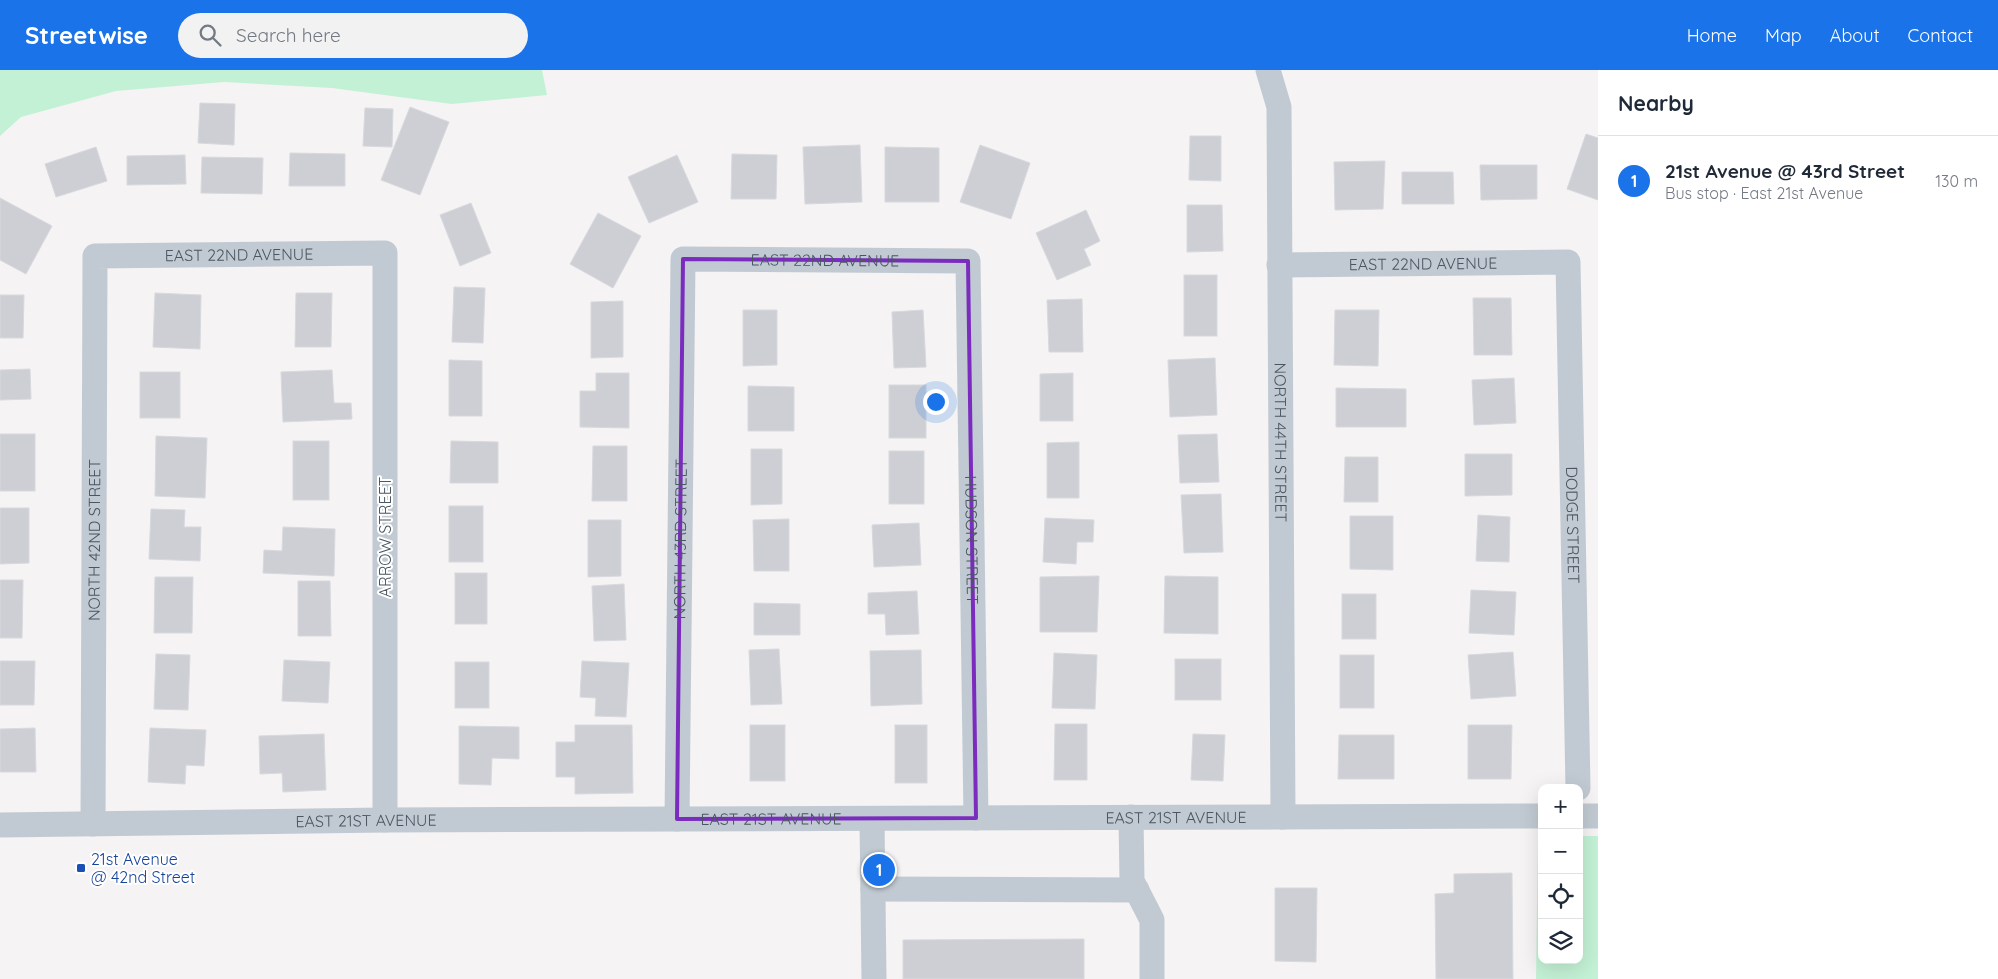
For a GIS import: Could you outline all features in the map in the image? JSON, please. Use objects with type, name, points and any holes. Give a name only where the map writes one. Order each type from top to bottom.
[{"type":"street","name":"NORTH 44TH STREET","points":[[1268,70],[1279,107],[1283,817]]},
{"type":"street","name":"EAST 22ND AVENUE","points":[[95,256],[384,254]]},
{"type":"street","name":"ARROW STREET","points":[[384,254],[384,820]]},
{"type":"street","name":"NORTH 42ND STREET","points":[[92,824],[95,256]]},
{"type":"street","name":"EAST 22ND AVENUE","points":[[683,259],[968,261]]},
{"type":"street","name":"NORTH 43RD STREET","points":[[677,819],[683,259]]},
{"type":"street","name":"HUDSON STREET","points":[[968,261],[976,818]]},
{"type":"street","name":"EAST 22ND AVENUE","points":[[1279,265],[1568,262]]},
{"type":"street","name":"DODGE STREET","points":[[1568,262],[1578,784]]},
{"type":"street","name":"EAST 21ST AVENUE","points":[[0,824],[384,820],[1538,816]]},
{"type":"street","points":[[1583,816],[1598,816]]},
{"type":"street","points":[[1131,817],[1132,881],[1152,920],[1152,979]]},
{"type":"street","points":[[872,818],[874,979]]},
{"type":"street","points":[[872,889],[1137,890]]},
{"type":"highlighted area","points":[[683,259],[968,261],[976,818],[677,819]]},
{"type":"green space","points":[[0,70],[542,70],[547,95],[452,104],[332,88],[224,82],[116,91],[21,117],[0,136]]},
{"type":"green space","points":[[1583,836],[1598,836],[1598,979],[1536,979],[1538,837],[1538,964],[1583,964]]},
{"type":"building","points":[[200,103],[235,104],[234,145],[198,143]]},
{"type":"building","points":[[410,107],[449,122],[420,195],[381,180]]},
{"type":"building","points":[[365,108],[393,109],[392,147],[363,146]]},
{"type":"building","points":[[1586,134],[1598,138],[1598,200],[1567,189]]},
{"type":"building","points":[[1190,136],[1221,136],[1221,181],[1189,180]]},
{"type":"building","points":[[860,145],[862,202],[805,204],[803,147]]},
{"type":"building","points":[[980,145],[1030,163],[1011,219],[960,202]]},
{"type":"building","points":[[96,147],[107,181],[56,197],[45,164]]},
{"type":"building","points":[[885,147],[939,148],[939,202],[885,202]]},
{"type":"building","points":[[290,153],[345,154],[345,186],[289,186]]},
{"type":"building","points":[[732,154],[777,155],[776,199],[731,199]]},
{"type":"building","points":[[185,155],[186,184],[127,185],[127,156]]},
{"type":"building","points":[[677,155],[698,202],[649,223],[628,177]]},
{"type":"building","points":[[202,157],[263,158],[262,194],[201,193]]},
{"type":"building","points":[[1385,161],[1383,209],[1335,210],[1334,162]]},
{"type":"building","points":[[1480,165],[1537,165],[1537,199],[1481,200]]},
{"type":"building","points":[[1402,172],[1453,172],[1454,204],[1402,204]]},
{"type":"building","points":[[0,198],[52,226],[26,274],[0,260]]},
{"type":"building","points":[[471,203],[491,253],[460,266],[440,215]]},
{"type":"building","points":[[1187,205],[1222,205],[1223,251],[1187,252]]},
{"type":"building","points":[[1086,210],[1100,241],[1084,249],[1091,265],[1057,280],[1036,233]]},
{"type":"building","points":[[598,213],[641,236],[613,288],[570,264]]},
{"type":"building","points":[[1184,275],[1217,275],[1217,336],[1184,336]]},
{"type":"building","points":[[454,287],[485,288],[483,343],[452,342]]},
{"type":"building","points":[[155,293],[201,295],[200,349],[153,347]]},
{"type":"building","points":[[296,293],[332,293],[331,347],[295,347]]},
{"type":"building","points":[[0,295],[24,295],[23,338],[0,338]]},
{"type":"building","points":[[1473,298],[1511,298],[1512,355],[1474,355]]},
{"type":"building","points":[[1082,299],[1083,352],[1049,352],[1047,300]]},
{"type":"building","points":[[623,301],[623,357],[591,358],[591,302]]},
{"type":"building","points":[[743,310],[777,310],[777,365],[743,366]]},
{"type":"building","points":[[923,310],[926,367],[894,368],[892,312]]},
{"type":"building","points":[[1335,310],[1379,310],[1378,366],[1334,365]]},
{"type":"building","points":[[1215,358],[1217,415],[1170,417],[1168,360]]},
{"type":"building","points":[[449,360],[482,361],[482,416],[449,416]]},
{"type":"building","points":[[30,369],[31,399],[0,400],[0,370]]},
{"type":"building","points":[[332,370],[334,403],[351,403],[352,419],[283,422],[281,372]]},
{"type":"building","points":[[140,372],[180,372],[180,418],[140,418]]},
{"type":"building","points":[[596,373],[629,373],[629,428],[580,427],[580,391],[596,391]]},
{"type":"building","points":[[1073,373],[1073,421],[1040,421],[1040,374]]},
{"type":"building","points":[[1514,378],[1516,423],[1474,425],[1472,380]]},
{"type":"building","points":[[889,385],[926,385],[926,438],[889,438]]},
{"type":"building","points":[[748,386],[794,387],[794,431],[748,431]]},
{"type":"building","points":[[1336,388],[1406,389],[1406,427],[1336,427]]},
{"type":"building","points":[[0,434],[35,434],[35,491],[0,491]]},
{"type":"building","points":[[1217,434],[1219,482],[1180,483],[1178,435]]},
{"type":"building","points":[[156,436],[207,438],[205,498],[155,496]]},
{"type":"building","points":[[293,441],[329,441],[329,500],[293,500]]},
{"type":"building","points":[[451,441],[498,442],[498,483],[450,483]]},
{"type":"building","points":[[1079,442],[1079,498],[1047,498],[1047,443]]},
{"type":"building","points":[[593,446],[627,446],[627,501],[592,501]]},
{"type":"building","points":[[751,449],[782,449],[782,504],[751,505]]},
{"type":"building","points":[[889,451],[924,451],[924,504],[889,504]]},
{"type":"building","points":[[1465,454],[1512,454],[1512,495],[1465,496]]},
{"type":"building","points":[[1345,457],[1378,457],[1378,502],[1344,502]]},
{"type":"building","points":[[1221,494],[1223,552],[1184,553],[1181,495]]},
{"type":"building","points":[[449,506],[483,506],[483,562],[449,562]]},
{"type":"building","points":[[0,508],[29,508],[29,563],[0,564]]},
{"type":"building","points":[[151,509],[185,510],[184,527],[201,527],[200,561],[149,559]]},
{"type":"building","points":[[1478,515],[1510,517],[1509,562],[1476,561]]},
{"type":"building","points":[[1350,516],[1393,516],[1393,570],[1350,569]]},
{"type":"building","points":[[1045,518],[1094,520],[1093,542],[1077,542],[1076,564],[1043,562]]},
{"type":"building","points":[[789,519],[789,571],[754,571],[753,520]]},
{"type":"building","points":[[588,520],[621,520],[621,576],[588,577]]},
{"type":"building","points":[[919,523],[921,565],[874,567],[872,525]]},
{"type":"building","points":[[283,527],[335,529],[334,576],[263,573],[264,550],[282,551]]},
{"type":"building","points":[[455,573],[487,573],[487,624],[455,624]]},
{"type":"building","points":[[1099,576],[1097,632],[1040,632],[1040,577]]},
{"type":"building","points":[[1165,576],[1218,577],[1218,634],[1164,633]]},
{"type":"building","points":[[155,577],[193,577],[192,633],[154,633]]},
{"type":"building","points":[[0,580],[23,580],[22,638],[0,638]]},
{"type":"building","points":[[298,581],[330,581],[331,636],[298,636]]},
{"type":"building","points":[[624,584],[626,640],[594,641],[592,586]]},
{"type":"building","points":[[1471,590],[1516,592],[1514,635],[1469,633]]},
{"type":"building","points":[[917,591],[919,634],[886,635],[885,614],[868,614],[868,593]]},
{"type":"building","points":[[1342,594],[1376,594],[1376,639],[1342,639]]},
{"type":"building","points":[[754,603],[800,604],[800,635],[754,635]]},
{"type":"building","points":[[779,649],[782,704],[751,705],[749,650]]},
{"type":"building","points":[[921,650],[922,704],[871,706],[870,651]]},
{"type":"building","points":[[1513,652],[1516,696],[1471,699],[1468,655]]},
{"type":"building","points":[[1054,653],[1097,655],[1095,709],[1052,708]]},
{"type":"building","points":[[156,654],[190,655],[188,710],[154,709]]},
{"type":"building","points":[[1340,655],[1374,655],[1374,708],[1340,708]]},
{"type":"building","points":[[1175,659],[1221,659],[1221,700],[1175,700]]},
{"type":"building","points":[[284,660],[330,662],[328,703],[282,701]]},
{"type":"building","points":[[0,661],[35,661],[34,705],[0,705]]},
{"type":"building","points":[[582,661],[629,663],[626,717],[595,716],[596,698],[580,697]]},
{"type":"building","points":[[455,662],[489,662],[489,708],[455,708]]},
{"type":"building","points":[[1055,724],[1087,724],[1087,780],[1054,780]]},
{"type":"building","points":[[575,725],[632,725],[633,793],[575,794],[575,777],[556,777],[556,742],[575,742]]},
{"type":"building","points":[[750,725],[785,725],[785,781],[750,781]]},
{"type":"building","points":[[895,725],[927,725],[927,783],[895,783]]},
{"type":"building","points":[[1468,725],[1512,725],[1511,779],[1468,779]]},
{"type":"building","points":[[459,726],[519,727],[519,759],[492,758],[491,785],[459,784]]},
{"type":"building","points":[[35,728],[36,772],[0,772],[0,729]]},
{"type":"building","points":[[150,728],[206,730],[204,766],[186,765],[185,784],[148,782]]},
{"type":"building","points":[[324,734],[326,790],[283,792],[282,773],[260,774],[259,736]]},
{"type":"building","points":[[1193,734],[1225,735],[1223,781],[1191,780]]},
{"type":"building","points":[[1339,735],[1394,735],[1394,779],[1338,779]]},
{"type":"building","points":[[1512,873],[1513,979],[1436,979],[1435,894],[1454,893],[1454,874]]},
{"type":"building","points":[[1275,888],[1317,888],[1316,962],[1275,961]]},
{"type":"building","points":[[1084,939],[1084,979],[903,979],[903,940]]},
{"type":"place","name":"21st Avenue @ 42nd Street","points":[[81,868]]},
{"type":"place","name":"21st Avenue @ 43rd Street","points":[[879,870]]}]
